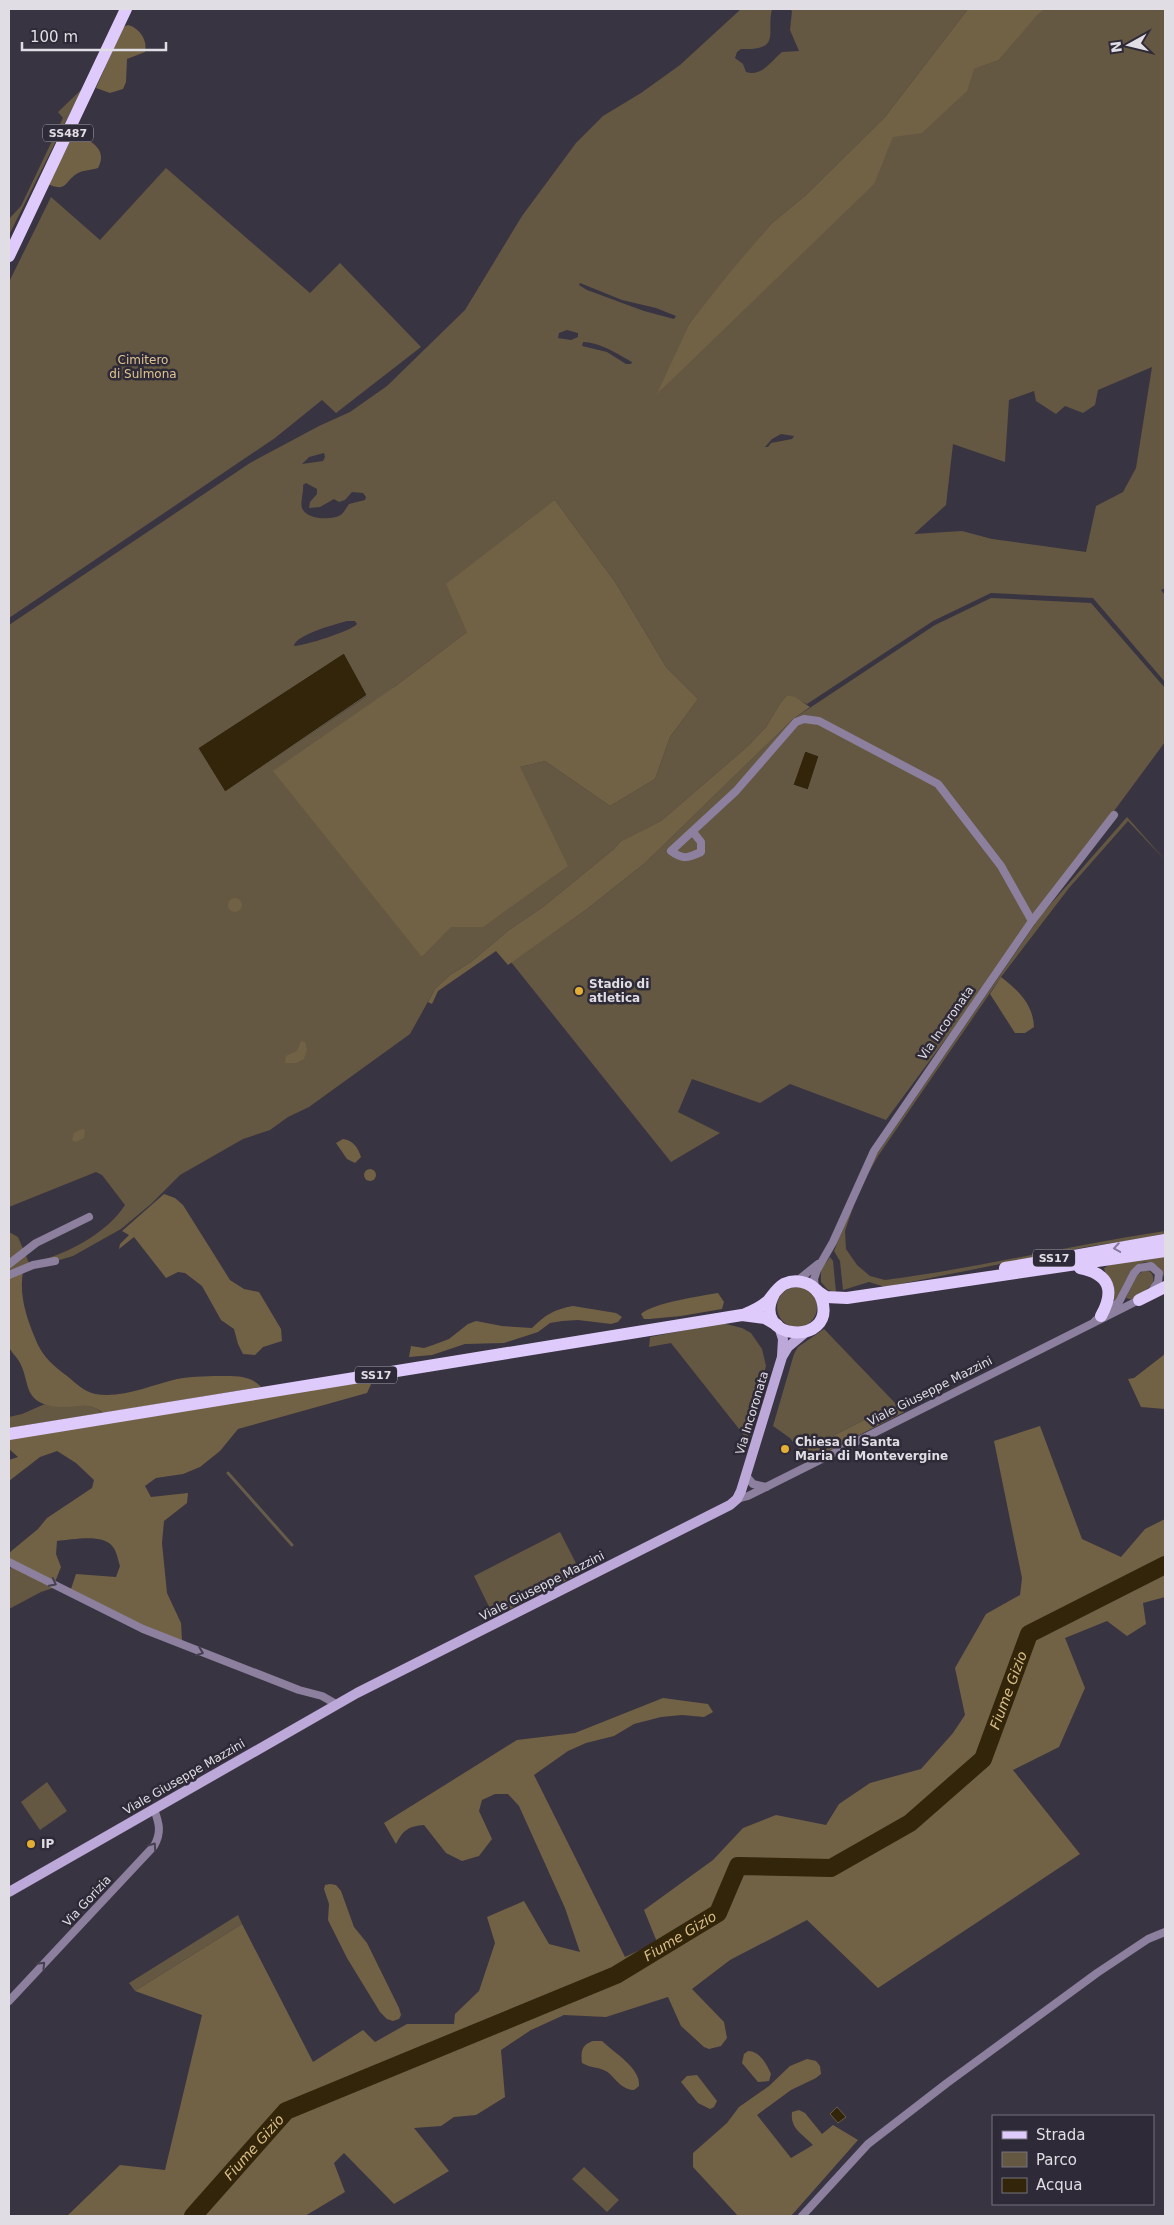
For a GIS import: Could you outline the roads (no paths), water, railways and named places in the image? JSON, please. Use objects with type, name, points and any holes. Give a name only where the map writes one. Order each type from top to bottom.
[{"type":"main road","name":"SS487","points":[[9,256],[126,9]]},
{"type":"main road","name":"SS17","points":[[944,1282],[1040,1261],[1165,1240]]},
{"type":"main road","name":"SS17","points":[[816,1290],[826,1297],[847,1298],[944,1282],[1073,1266],[1165,1251]]},
{"type":"main road","points":[[1073,1266],[1095,1272],[1107,1284],[1108,1300],[1098,1318]]},
{"type":"main road","points":[[796,1281],[807,1283],[816,1290],[823,1305],[821,1316],[816,1326],[806,1332],[792,1333],[778,1326],[770,1310],[774,1294],[782,1285],[796,1281]]},
{"type":"main road","points":[[1139,1300],[1165,1287]]},
{"type":"main road","name":"SS17","points":[[742,1315],[764,1304],[774,1294]]},
{"type":"main road","name":"SS17","points":[[821,1316],[827,1309],[847,1298]]},
{"type":"main road","name":"SS17","points":[[9,1434],[742,1315],[765,1318],[778,1326]]},
{"type":"main road","name":"Via Incoronata","points":[[737,1499],[746,1476],[782,1357],[783,1338],[778,1326]]},
{"type":"main road","name":"Via Incoronata","points":[[782,1357],[788,1347],[806,1332]]},
{"type":"main road","name":"Viale Giuseppe Mazzini","points":[[9,1892],[336,1704],[711,1515],[737,1499]]},
{"type":"street","points":[[693,832],[748,778],[796,722],[804,719],[818,721],[938,784],[1001,866],[1032,921]]},
{"type":"street","name":"Via Incoronata","points":[[816,1290],[815,1275],[836,1236],[874,1151],[1032,921],[1114,815]]},
{"type":"street","points":[[9,1264],[36,1243],[89,1217]]},
{"type":"street","name":"Via Incoronata","points":[[796,1281],[810,1272],[823,1259]]},
{"type":"street","points":[[9,1275],[33,1265],[54,1261]]},
{"type":"street","name":"Viale Giuseppe Mazzini","points":[[737,1499],[768,1487],[1098,1318],[1139,1300],[1150,1294],[1158,1282],[1159,1273],[1151,1266],[1142,1266],[1137,1269],[1119,1302],[1098,1318]]},
{"type":"street","points":[[746,1476],[757,1486],[768,1487]]},
{"type":"street","points":[[9,1562],[143,1629],[290,1687],[322,1696],[336,1704]]},
{"type":"street","name":"Via Gorizia","points":[[9,2001],[154,1846],[160,1834],[158,1819],[154,1809]]},
{"type":"street","points":[[802,2216],[868,2144],[947,2083],[1097,1973],[1148,1939],[1165,1932]]},
{"type":"water","points":[[344,653],[367,695],[225,792],[198,748]]},
{"type":"water","points":[[805,751],[819,756],[808,790],[793,785]]},
{"type":"water","points":[[837,2107],[846,2117],[838,2123],[830,2114]]},
{"type":"waterway","points":[[228,1473],[292,1545]]},
{"type":"waterway","name":"Fiume Gizio","points":[[193,2216],[286,2111],[616,1975],[718,1913],[738,1866],[831,1868],[910,1823],[983,1759],[1029,1634],[1165,1565]]},
{"type":"place","name":"Stadio di atletica","points":[[579,991]]},
{"type":"place","name":"Chiesa di Santa Maria di Montevergine","points":[[785,1449]]},
{"type":"place","name":"IP","points":[[31,1844]]},
{"type":"park label","name":"Cimitero di Sulmona","points":[[143,367]]}]
